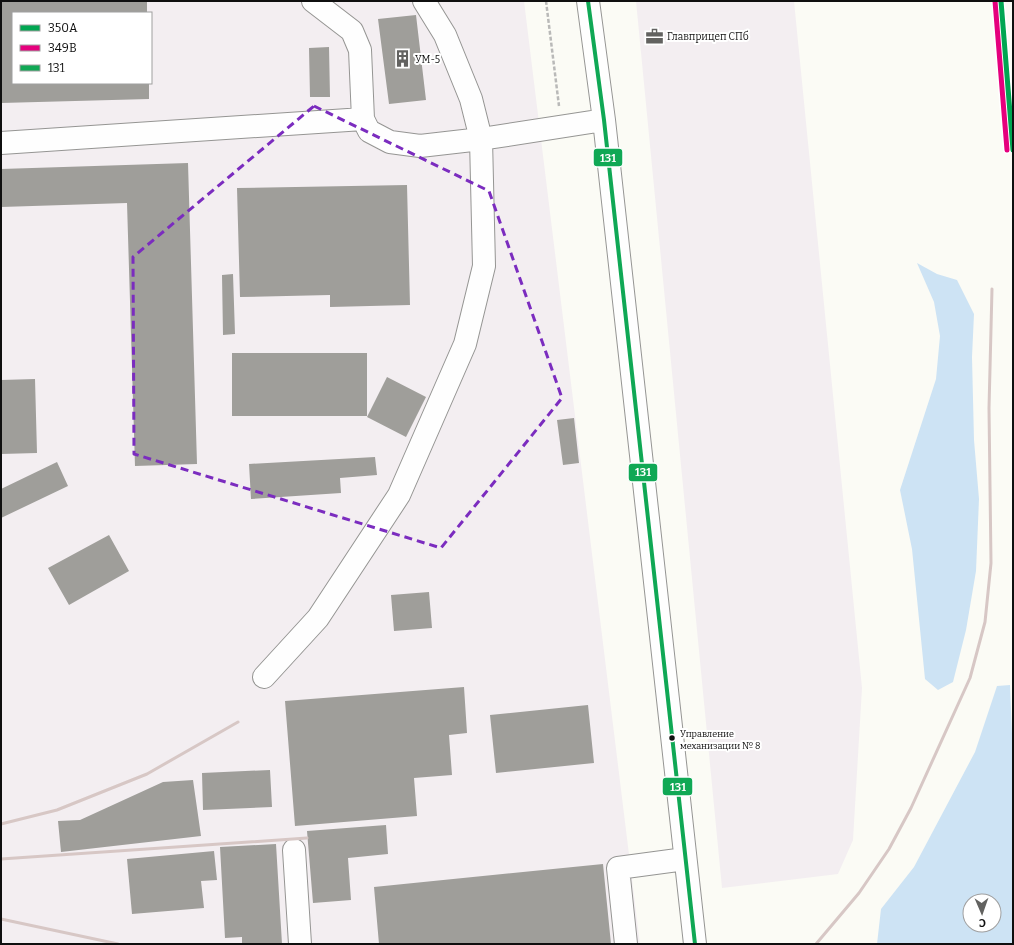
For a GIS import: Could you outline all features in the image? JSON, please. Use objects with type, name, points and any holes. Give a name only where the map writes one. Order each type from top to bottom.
[{"type":"street","points":[[313,1],[352,31],[360,50],[363,119],[369,131],[390,142],[420,146],[482,139],[604,120]]},
{"type":"street","points":[[264,677],[318,618],[399,495],[465,344],[484,266],[482,139],[471,99],[445,35],[424,1]]},
{"type":"street","points":[[588,1],[604,120],[695,944]]},
{"type":"street","points":[[1,143],[363,119]]},
{"type":"street","points":[[294,850],[300,944]]},
{"type":"street","points":[[626,944],[618,868],[685,859]]},
{"type":"path","points":[[546,1],[562,126]]},
{"type":"highlighted area","points":[[314,106],[489,191],[562,398],[441,548],[134,454],[133,257]]},
{"type":"shaded area","points":[[1,1],[524,1],[640,944],[1,944]]},
{"type":"shaded area","points":[[636,1],[794,1],[862,688],[853,840],[838,874],[722,888]]},
{"type":"water","points":[[917,263],[937,274],[957,280],[974,314],[972,357],[974,440],[979,499],[976,571],[966,630],[953,682],[938,690],[925,679],[912,549],[900,490],[936,379],[940,336],[934,302]]},
{"type":"water","points":[[1010,685],[1013,758],[1013,944],[877,944],[881,909],[914,867],[975,752],[997,686]]},
{"type":"building","points":[[1,1],[147,1],[147,12],[12,12],[12,84],[149,84],[149,99],[1,103]]},
{"type":"building","name":"УМ-5","points":[[416,15],[426,100],[389,104],[378,19]]},
{"type":"building","points":[[329,47],[330,97],[310,97],[309,48]]},
{"type":"building","points":[[188,163],[197,464],[135,466],[127,203],[1,207],[1,169]]},
{"type":"building","points":[[407,185],[410,305],[330,307],[330,295],[240,297],[237,188]]},
{"type":"building","points":[[233,274],[235,334],[223,335],[222,275]]},
{"type":"building","points":[[232,353],[367,353],[367,416],[232,416]]},
{"type":"building","points":[[387,377],[426,397],[406,437],[367,417]]},
{"type":"building","points":[[35,379],[37,453],[1,454],[1,380]]},
{"type":"building","points":[[574,418],[579,463],[563,465],[557,420]]},
{"type":"building","points":[[375,457],[377,475],[340,478],[341,493],[251,499],[249,464]]},
{"type":"building","points":[[57,462],[68,486],[1,518],[1,489]]},
{"type":"building","points":[[109,535],[129,571],[69,605],[48,568]]},
{"type":"building","points":[[429,592],[432,628],[394,631],[391,595]]},
{"type":"building","points":[[464,687],[467,733],[449,735],[452,775],[414,778],[417,816],[295,826],[285,701]]},
{"type":"building","points":[[588,705],[594,763],[496,773],[490,715]]},
{"type":"building","points":[[270,770],[272,807],[203,810],[202,773]]},
{"type":"building","points":[[193,780],[201,836],[61,852],[58,821],[80,820],[163,782]]},
{"type":"building","points":[[386,825],[388,854],[348,858],[351,900],[313,903],[307,831]]},
{"type":"building","points":[[276,844],[282,944],[242,944],[242,937],[225,938],[220,847]]},
{"type":"building","points":[[214,851],[217,880],[201,881],[204,908],[132,914],[127,859]]},
{"type":"building","points":[[603,864],[611,944],[379,944],[374,887]]},
{"type":"railway","points":[[816,944],[859,893],[889,849],[911,808],[970,678],[985,622],[991,563],[989,408],[992,289]]},
{"type":"railway","points":[[1,824],[57,810],[147,774],[238,722]]},
{"type":"railway","points":[[1,859],[307,838]]},
{"type":"railway","points":[[1,919],[118,944]]},
{"type":"transit line","name":"131","points":[[588,1],[604,120],[695,944]]},
{"type":"transit line","name":"349В","points":[[995,1],[1007,150]]},
{"type":"transit line","name":"350А","points":[[1001,1],[1013,150]]},
{"type":"place","name":"Главприцеп СПб","points":[[654,36]]},
{"type":"place","name":"УМ-5","points":[[402,59]]},
{"type":"place","name":"Управление механизации № 8","points":[[672,738]]}]
